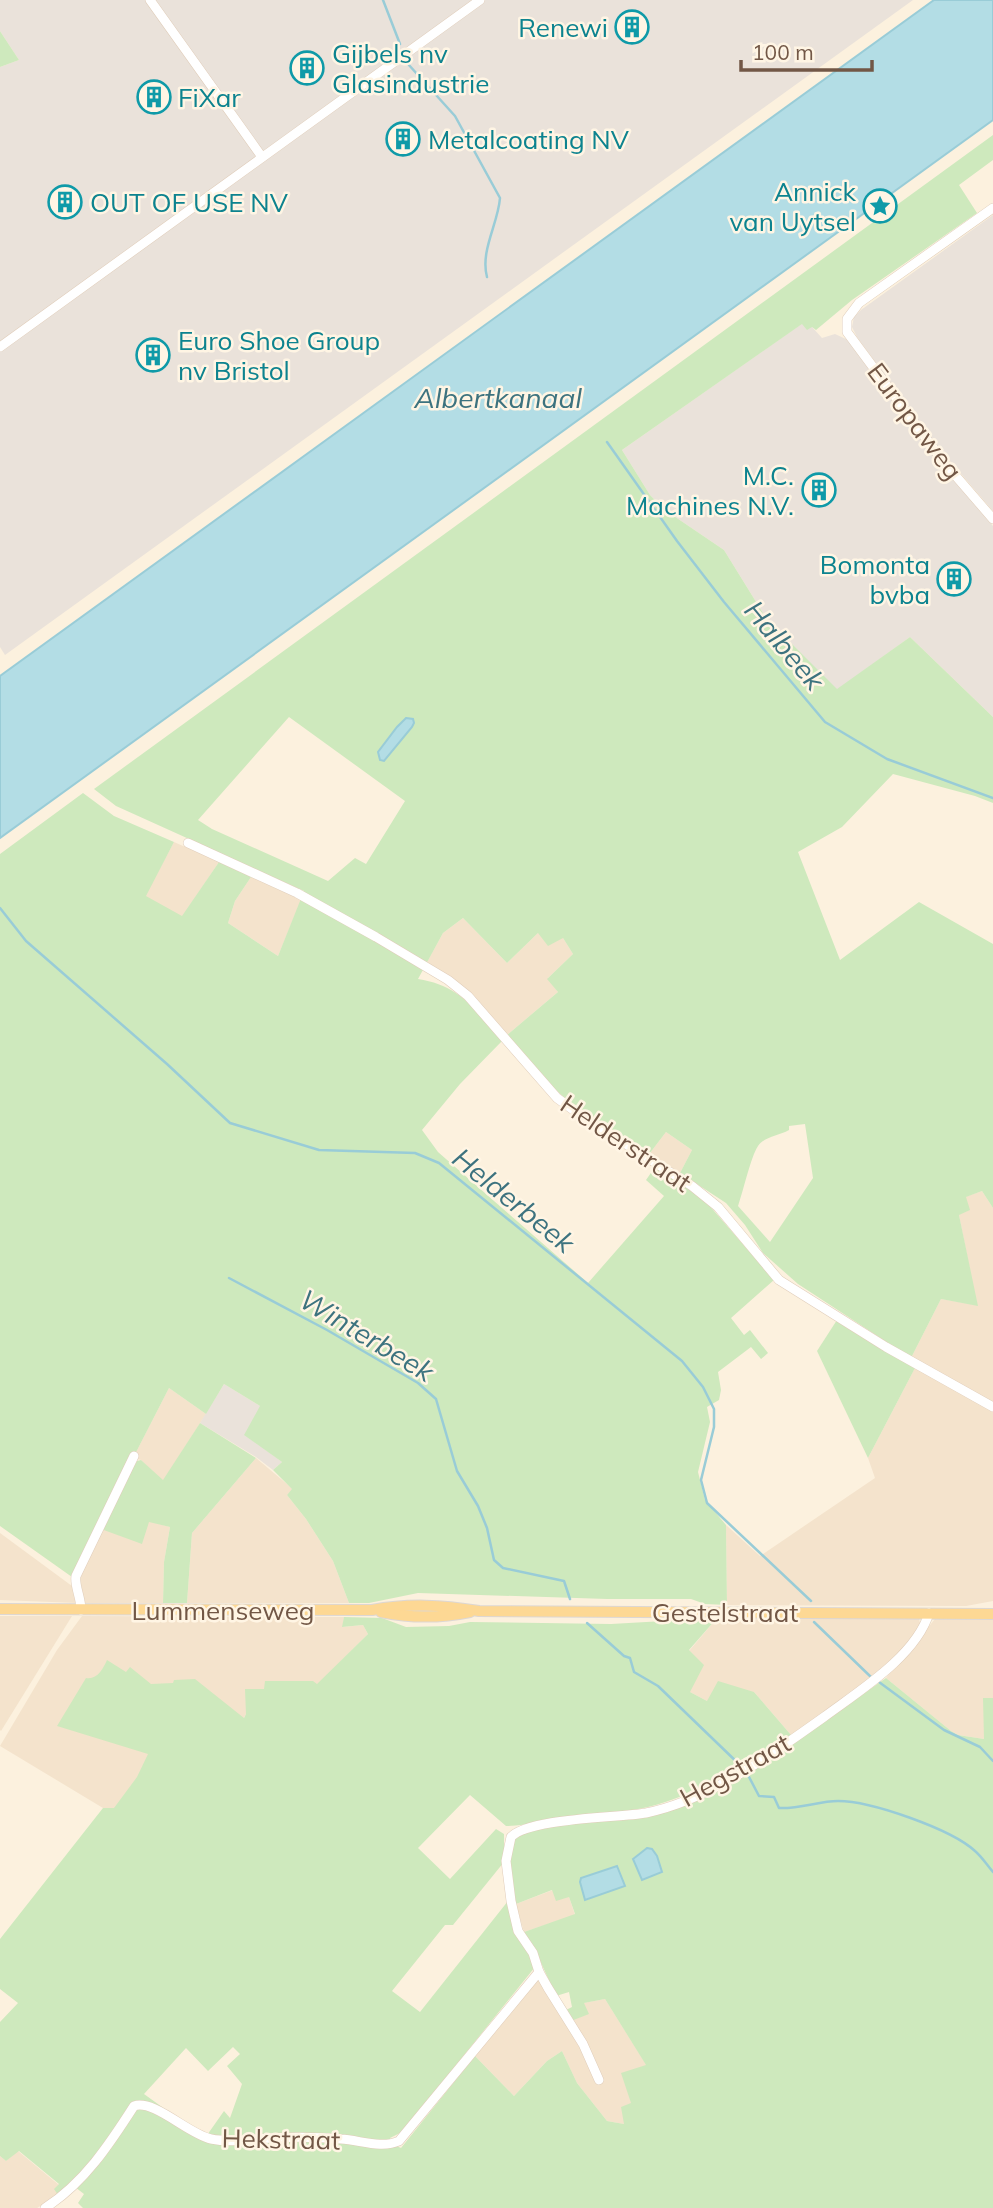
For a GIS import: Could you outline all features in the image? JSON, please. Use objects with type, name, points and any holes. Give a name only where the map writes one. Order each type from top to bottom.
[{"type":"main road","name":"Gestelstraat","points":[[971,1612],[993,1606]]},
{"type":"main road","name":"Lummenseweg","points":[[0,1609],[369,1610]]},
{"type":"main road","name":"Gestelstraat","points":[[369,1610],[440,1617],[479,1611],[993,1614]]},
{"type":"street","points":[[150,0],[262,157]]},
{"type":"street","points":[[0,347],[480,0]]},
{"type":"street","name":"Europaweg","points":[[993,208],[859,303],[847,318],[847,332],[942,460],[993,519]]},
{"type":"street","name":"Helderstraat","points":[[188,843],[296,893],[448,980],[468,996],[557,1098],[692,1186],[718,1207],[779,1280],[886,1347],[993,1407]]},
{"type":"street","points":[[81,1610],[81,1597],[75,1584],[76,1576],[134,1456]]},
{"type":"street","name":"Hegstraat","points":[[599,2080],[583,2044],[539,1972],[533,1953],[519,1931],[511,1901],[507,1850],[511,1837],[516,1832],[543,1824],[648,1812],[681,1802],[720,1784],[753,1766],[883,1675],[919,1634],[929,1613]]},
{"type":"street","name":"Hekstraat","points":[[45,2208],[78,2182],[105,2151],[134,2106],[140,2104],[150,2106],[178,2124],[211,2139],[313,2138],[363,2140],[390,2145],[405,2134],[539,1972]]},
{"type":"shaded area","points":[[0,0],[913,0],[5,655],[0,647],[0,67],[19,60],[0,31]]},
{"type":"shaded area","points":[[993,215],[993,511],[938,447],[852,327],[854,317],[861,310]]},
{"type":"shaded area","points":[[803,323],[812,327],[822,338],[835,334],[848,340],[926,446],[993,526],[993,717],[910,637],[837,690],[766,618],[724,550],[665,510],[650,495],[622,450]]},
{"type":"shaded area","points":[[174,842],[219,862],[182,917],[145,896]]},
{"type":"shaded area","points":[[251,877],[301,900],[278,956],[228,923],[235,901]]},
{"type":"shaded area","points":[[463,918],[507,963],[538,933],[563,938],[573,954],[548,978],[558,992],[507,1035],[426,964],[443,933]]},
{"type":"shaded area","points":[[666,1132],[692,1150],[680,1173],[650,1153]]},
{"type":"shaded area","points":[[982,1191],[993,1208],[993,1404],[911,1358],[941,1299],[977,1305],[959,1215],[965,1197]]},
{"type":"shaded area","points":[[915,1368],[993,1412],[993,1601],[966,1606],[727,1605],[726,1525],[760,1556],[875,1478],[868,1458]]},
{"type":"shaded area","points":[[224,1384],[260,1406],[266,1450],[282,1462],[273,1470],[200,1423]]},
{"type":"shaded area","points":[[169,1388],[206,1414],[163,1481],[141,1460],[133,1458]]},
{"type":"shaded area","points":[[256,1458],[293,1489],[287,1495],[333,1561],[349,1603],[187,1603],[192,1533]]},
{"type":"shaded area","points":[[149,1521],[170,1527],[164,1562],[163,1603],[84,1603],[77,1578],[101,1529]]},
{"type":"shaded area","points":[[0,1533],[76,1589],[78,1603],[0,1600]]},
{"type":"shaded area","points":[[0,1616],[72,1616],[1,1731],[0,1730]]},
{"type":"shaded area","points":[[82,1616],[344,1617],[343,1627],[363,1625],[368,1634],[317,1685],[265,1681],[265,1689],[246,1714],[186,1816],[103,1808],[0,1746],[57,1650]]},
{"type":"shaded area","points":[[717,1618],[919,1619],[920,1623],[919,1629],[888,1666],[869,1683],[791,1735],[754,1692],[707,1701],[690,1692],[689,1651]]},
{"type":"shaded area","points":[[935,1619],[993,1620],[993,1698],[984,1698],[984,1739],[958,1735],[951,1731],[886,1678]]},
{"type":"shaded area","points":[[553,1890],[569,1897],[575,1915],[524,1932],[516,1904]]},
{"type":"shaded area","points":[[537,1979],[541,1980],[568,2022],[583,2003],[605,1999],[647,2066],[624,2124],[607,2121],[577,2083],[562,2051],[547,2061],[514,2096],[475,2056]]},
{"type":"shaded area","points":[[18,2151],[59,2185],[58,2195],[37,2208],[0,2208],[0,2156],[6,2161]]},
{"type":"green space","points":[[0,31],[19,60],[0,67]]},
{"type":"green space","points":[[993,135],[993,160],[959,185],[977,213],[852,300],[816,330],[812,327],[807,330],[802,324],[622,450],[650,495],[665,510],[724,550],[766,618],[837,689],[910,637],[993,717],[993,803],[893,774],[842,827],[798,852],[840,960],[919,902],[993,944],[993,1208],[982,1191],[966,1197],[970,1210],[959,1215],[978,1306],[941,1299],[911,1358],[798,1284],[763,1253],[745,1225],[726,1203],[680,1173],[692,1150],[666,1132],[650,1153],[571,1104],[507,1035],[558,992],[547,979],[573,954],[563,938],[548,946],[538,933],[507,963],[463,918],[443,933],[418,979],[456,993],[475,1009],[502,1041],[460,1084],[422,1130],[438,1152],[588,1283],[664,1196],[646,1180],[655,1167],[708,1204],[774,1280],[731,1318],[744,1335],[750,1330],[768,1353],[761,1359],[751,1347],[718,1372],[721,1390],[719,1400],[707,1407],[710,1422],[698,1472],[705,1500],[726,1525],[727,1605],[705,1604],[691,1599],[418,1593],[369,1603],[349,1603],[333,1561],[287,1495],[292,1489],[273,1470],[282,1462],[244,1435],[260,1406],[224,1384],[206,1414],[169,1388],[72,1577],[0,1526],[0,854],[83,793],[114,816],[174,842],[146,896],[182,916],[219,862],[251,877],[235,901],[228,923],[278,956],[304,891],[116,806],[94,789]],"holes":[[[289,717],[405,801],[366,864],[355,858],[328,881],[212,829],[198,820]],[[805,1124],[813,1178],[770,1242],[738,1206],[747,1174],[755,1151],[761,1143],[789,1130],[789,1126]]]},
{"type":"green space","points":[[837,1320],[915,1368],[868,1458],[817,1351]]},
{"type":"green space","points":[[200,1423],[256,1458],[192,1533],[187,1603],[163,1603],[164,1562],[170,1527],[149,1522],[142,1544],[101,1529],[137,1461],[141,1460],[163,1480]]},
{"type":"green space","points":[[344,1617],[382,1618],[406,1627],[449,1626],[470,1622],[611,1624],[717,1618],[689,1650],[704,1665],[690,1692],[707,1701],[718,1681],[754,1692],[791,1735],[705,1786],[668,1801],[638,1809],[506,1826],[470,1795],[418,1848],[450,1879],[496,1829],[504,1834],[504,1862],[453,1925],[445,1925],[392,1991],[420,2012],[508,1901],[535,1967],[402,2132],[390,2138],[392,2144],[401,2148],[475,2056],[514,2096],[547,2061],[562,2051],[577,2083],[607,2121],[624,2124],[621,2107],[631,2103],[621,2073],[646,2065],[605,1999],[584,2003],[589,2014],[571,2021],[566,2010],[572,2007],[569,1992],[556,1996],[524,1932],[575,1914],[569,1897],[556,1901],[552,1890],[516,1904],[510,1859],[513,1842],[517,1837],[544,1826],[653,1815],[716,1790],[803,1737],[886,1678],[958,1735],[984,1739],[983,1698],[993,1698],[993,2208],[83,2208],[78,2203],[84,2194],[71,2184],[58,2195],[54,2189],[59,2184],[19,2151],[6,2161],[0,2156],[0,2022],[18,2003],[0,1989],[0,1939],[103,1808],[114,1808],[137,1777],[148,1754],[57,1726],[86,1678],[96,1676],[107,1660],[126,1672],[130,1667],[151,1684],[195,1679],[244,1718],[245,1689],[264,1689],[265,1681],[313,1681],[317,1684],[368,1634],[363,1625],[342,1627]],"holes":[[[580,1882],[625,1886],[586,1900]],[[233,2047],[240,2054],[227,2066],[242,2084],[230,2118],[224,2111],[205,2138],[144,2094],[186,2048],[208,2071]]]},
{"type":"water","name":"Albertkanaal","points":[[934,0],[993,0],[993,120],[0,838],[0,676]]},
{"type":"water","points":[[406,718],[413,719],[412,727],[384,761],[380,760],[378,752]]},
{"type":"water","points":[[647,1848],[652,1849],[657,1856],[662,1872],[642,1880],[633,1859]]},
{"type":"water","points":[[617,1866],[625,1886],[585,1900],[581,1878]]},
{"type":"waterway","name":"Halbeek","points":[[383,0],[400,44]]},
{"type":"waterway","name":"Halbeek","points":[[408,64],[455,116],[500,198],[486,257],[487,277]]},
{"type":"waterway","name":"Halbeek","points":[[607,442],[724,602],[825,722],[887,759],[993,798]]},
{"type":"waterway","name":"Helderbeek","points":[[0,908],[26,941],[230,1123],[319,1150],[415,1153],[439,1163],[682,1361],[703,1387],[714,1409],[714,1427],[701,1480],[707,1503],[811,1601]]},
{"type":"waterway","name":"Winterbeek","points":[[229,1278],[327,1330],[418,1383],[436,1399],[457,1471],[478,1506],[487,1528],[494,1560],[503,1568],[564,1581],[570,1599]]},
{"type":"waterway","name":"Helderbeek","points":[[814,1622],[872,1678]]},
{"type":"waterway","name":"Winterbeek","points":[[587,1623],[624,1656],[630,1658],[634,1672],[658,1686],[742,1767]]},
{"type":"waterway","name":"Helderbeek","points":[[879,1682],[944,1730],[980,1747],[993,1761]]},
{"type":"waterway","name":"Winterbeek","points":[[748,1775],[759,1796],[774,1797],[779,1808],[831,1801],[852,1802],[910,1818],[964,1843],[978,1853],[993,1872]]},
{"type":"place","name":"Renewi","points":[[632,27]]},
{"type":"place","name":"Gijbels nv Glasindustrie","points":[[307,68]]},
{"type":"place","name":"FiXar","points":[[154,97]]},
{"type":"place","name":"Metalcoating NV","points":[[403,139]]},
{"type":"place","name":"OUT OF USE NV","points":[[65,202]]},
{"type":"place","name":"Annick van Uytsel","points":[[880,206]]},
{"type":"place","name":"Euro Shoe Group nv Bristol","points":[[153,355]]},
{"type":"place","name":"M.C. Machines N.V.","points":[[819,490]]},
{"type":"place","name":"Bomonta bvba","points":[[954,579]]}]
